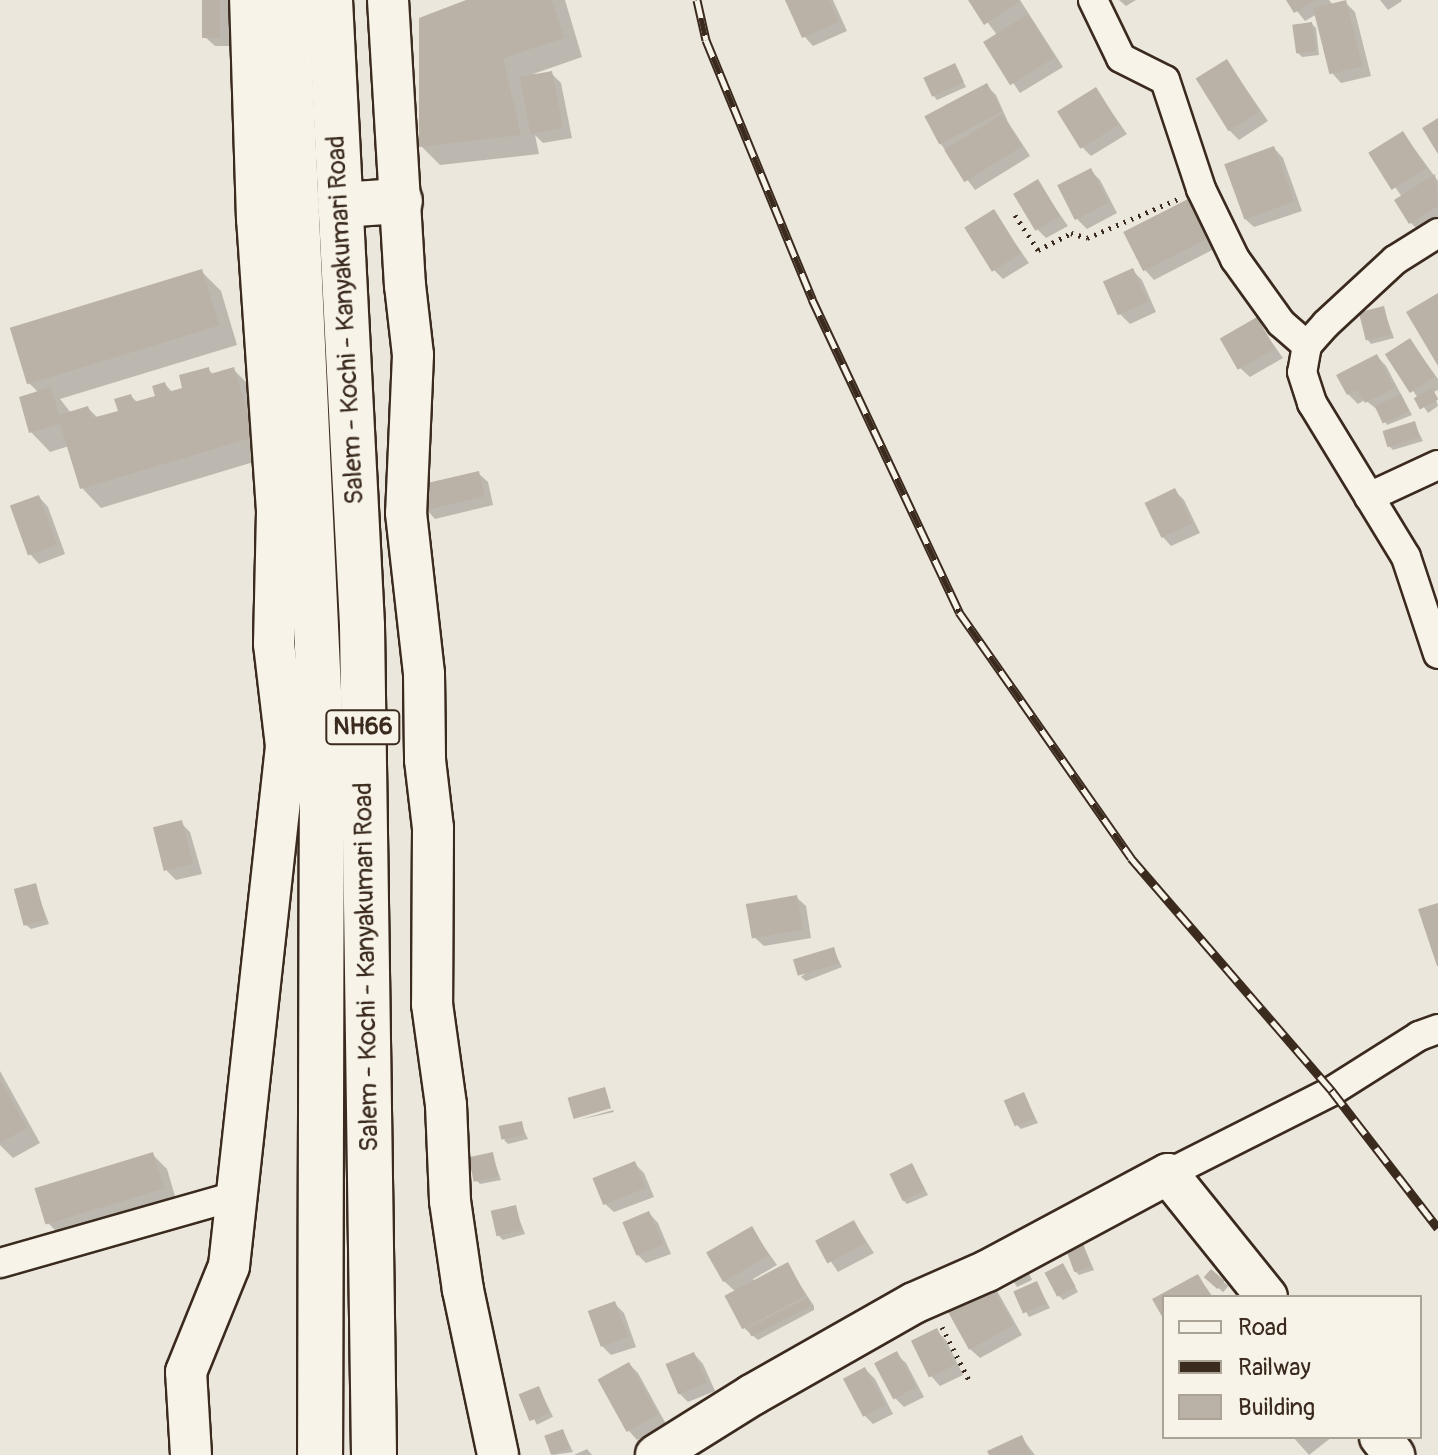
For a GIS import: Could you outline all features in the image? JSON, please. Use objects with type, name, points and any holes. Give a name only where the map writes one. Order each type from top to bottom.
[{"type":"highway","name":"Salem - Kochi - Kanyakumari Road","points":[[287,0],[322,755],[320,1455]]},
{"type":"highway","name":"Salem - Kochi - Kanyakumari Road","points":[[330,0],[362,626],[374,1455]]},
{"type":"highway","points":[[340,205],[400,201]]},
{"type":"street","points":[[191,1455],[186,1372],[229,1266],[286,746],[274,644],[277,511],[258,235],[250,0]]},
{"type":"street","points":[[388,0],[413,355],[406,513],[424,674],[425,760],[433,828],[432,1004],[446,1105],[452,1216],[463,1290],[498,1455]]},
{"type":"street","points":[[1093,0],[1121,58],[1165,80],[1201,189],[1235,259],[1281,323],[1307,346]]},
{"type":"street","points":[[1438,233],[1395,260],[1307,346],[1302,372],[1305,389],[1406,557],[1438,654]]},
{"type":"street","points":[[1369,497],[1438,465]]},
{"type":"street","points":[[656,1455],[752,1395],[927,1298],[987,1271],[1332,1091],[1419,1036],[1438,1029]]},
{"type":"street","points":[[1168,1174],[1265,1295]]},
{"type":"street","points":[[0,1263],[238,1195]]},
{"type":"street","points":[[1382,1439],[1394,1455]]},
{"type":"path","points":[[1015,215],[1038,250],[1071,233],[1087,238],[1201,189]]},
{"type":"path","points":[[927,1298],[969,1380]]},
{"type":"building","points":[[202,0],[220,0],[220,38],[202,38]]},
{"type":"building","points":[[466,0],[552,0],[564,38],[503,58],[521,135],[419,147],[419,18]]},
{"type":"building","points":[[785,0],[829,0],[839,22],[802,38]]},
{"type":"building","points":[[968,0],[1018,0],[1019,2],[984,25]]},
{"type":"building","points":[[1286,0],[1316,0],[1294,13]]},
{"type":"building","points":[[1346,0],[1362,66],[1329,74],[1313,8]]},
{"type":"building","points":[[1028,14],[1055,57],[1010,85],[983,42]]},
{"type":"building","points":[[1312,22],[1316,51],[1296,54],[1292,25]]},
{"type":"building","points":[[1227,59],[1260,112],[1228,131],[1196,79]]},
{"type":"building","points":[[955,63],[964,82],[932,97],[923,78]]},
{"type":"building","points":[[552,71],[563,128],[531,134],[520,77]]},
{"type":"building","points":[[987,83],[1002,111],[939,145],[924,116]]},
{"type":"building","points":[[1096,87],[1119,124],[1080,149],[1057,111]]},
{"type":"building","points":[[1002,114],[1022,146],[964,182],[944,150]]},
{"type":"building","points":[[1438,118],[1438,154],[1422,128]]},
{"type":"building","points":[[1403,131],[1426,168],[1392,190],[1368,153]]},
{"type":"building","points":[[1274,146],[1294,201],[1244,220],[1224,164]]},
{"type":"building","points":[[1091,168],[1109,203],[1075,220],[1057,185]]},
{"type":"building","points":[[1435,174],[1438,206],[1409,224],[1394,200]]},
{"type":"building","points":[[1038,179],[1060,216],[1035,231],[1013,194]]},
{"type":"building","points":[[1190,198],[1210,237],[1143,271],[1123,232]]},
{"type":"building","points":[[994,209],[1022,253],[992,272],[964,228]]},
{"type":"building","points":[[1133,268],[1148,302],[1118,315],[1103,281]]},
{"type":"building","points":[[202,269],[219,325],[27,384],[10,328]]},
{"type":"building","points":[[1438,293],[1438,366],[1406,312]]},
{"type":"building","points":[[1384,306],[1391,334],[1366,340],[1359,312]]},
{"type":"building","points":[[1257,317],[1275,348],[1238,370],[1220,338]]},
{"type":"building","points":[[1410,338],[1435,377],[1410,393],[1385,354]]},
{"type":"building","points":[[1377,354],[1394,388],[1365,403],[1358,390],[1347,395],[1336,375]]},
{"type":"building","points":[[209,367],[210,374],[234,367],[254,437],[80,489],[60,424],[29,433],[19,397],[51,387],[59,415],[88,406],[92,418],[118,411],[114,399],[131,394],[134,402],[155,396],[152,386],[165,382],[168,392],[182,388],[179,375]]},
{"type":"building","points":[[1432,388],[1438,400],[1420,410],[1414,398]]},
{"type":"building","points":[[1401,394],[1409,411],[1383,423],[1375,406]]},
{"type":"building","points":[[1415,421],[1420,437],[1387,447],[1382,431]]},
{"type":"building","points":[[479,471],[485,496],[423,511],[418,485]]},
{"type":"building","points":[[1175,488],[1192,523],[1162,538],[1144,503]]},
{"type":"building","points":[[39,495],[57,545],[28,555],[10,506]]},
{"type":"building","points":[[182,820],[193,864],[164,871],[153,827]]},
{"type":"building","points":[[36,883],[46,920],[24,926],[14,889]]},
{"type":"building","points":[[797,895],[803,929],[752,938],[746,904]]},
{"type":"building","points":[[1438,903],[1438,966],[1437,966],[1418,909]]},
{"type":"building","points":[[834,947],[839,963],[798,976],[793,960]]},
{"type":"building","points":[[0,1080],[27,1128],[0,1143]]},
{"type":"building","points":[[605,1087],[611,1108],[574,1119],[568,1098]]},
{"type":"building","points":[[1024,1092],[1035,1118],[1015,1126],[1004,1101]]},
{"type":"building","points":[[522,1121],[525,1135],[501,1140],[499,1126]]},
{"type":"building","points":[[153,1152],[164,1188],[46,1225],[34,1188]]},
{"type":"building","points":[[493,1152],[498,1176],[474,1182],[469,1157]]},
{"type":"building","points":[[635,1161],[646,1188],[603,1205],[592,1178]]},
{"type":"building","points":[[912,1163],[925,1190],[903,1201],[890,1174]]},
{"type":"building","points":[[516,1205],[522,1230],[497,1236],[491,1211]]},
{"type":"building","points":[[649,1211],[663,1244],[636,1255],[622,1222]]},
{"type":"building","points":[[854,1220],[866,1243],[827,1264],[815,1241]]},
{"type":"building","points":[[752,1226],[769,1255],[723,1282],[706,1252]]},
{"type":"building","points":[[1081,1238],[1091,1266],[1074,1272],[1064,1244]]},
{"type":"building","points":[[788,1262],[806,1296],[742,1329],[724,1296]]},
{"type":"building","points":[[1063,1263],[1076,1287],[1057,1297],[1044,1273]]},
{"type":"building","points":[[1211,1269],[1225,1281],[1217,1289],[1204,1277]]},
{"type":"building","points":[[1198,1274],[1210,1295],[1162,1295],[1162,1316],[1152,1299]]},
{"type":"building","points":[[987,1277],[1014,1325],[969,1350],[942,1302]]},
{"type":"building","points":[[1037,1281],[1047,1303],[1023,1314],[1013,1292]]},
{"type":"building","points":[[807,1298],[811,1306],[751,1336],[747,1328]]},
{"type":"building","points":[[615,1301],[628,1337],[601,1347],[588,1311]]},
{"type":"building","points":[[937,1328],[955,1365],[929,1378],[911,1341]]},
{"type":"building","points":[[897,1351],[916,1387],[893,1399],[874,1363]]},
{"type":"building","points":[[694,1352],[707,1382],[678,1394],[665,1364]]},
{"type":"building","points":[[629,1362],[658,1414],[627,1432],[598,1379]]},
{"type":"building","points":[[865,1367],[885,1405],[863,1417],[843,1379]]},
{"type":"building","points":[[539,1386],[550,1413],[529,1421],[519,1394]]},
{"type":"building","points":[[563,1429],[570,1448],[551,1455],[544,1436]]},
{"type":"building","points":[[1022,1435],[1031,1455],[989,1455],[987,1451]]},
{"type":"railway","points":[[697,0],[706,40],[812,299],[959,612],[1131,858],[1332,1091],[1438,1228]]}]
